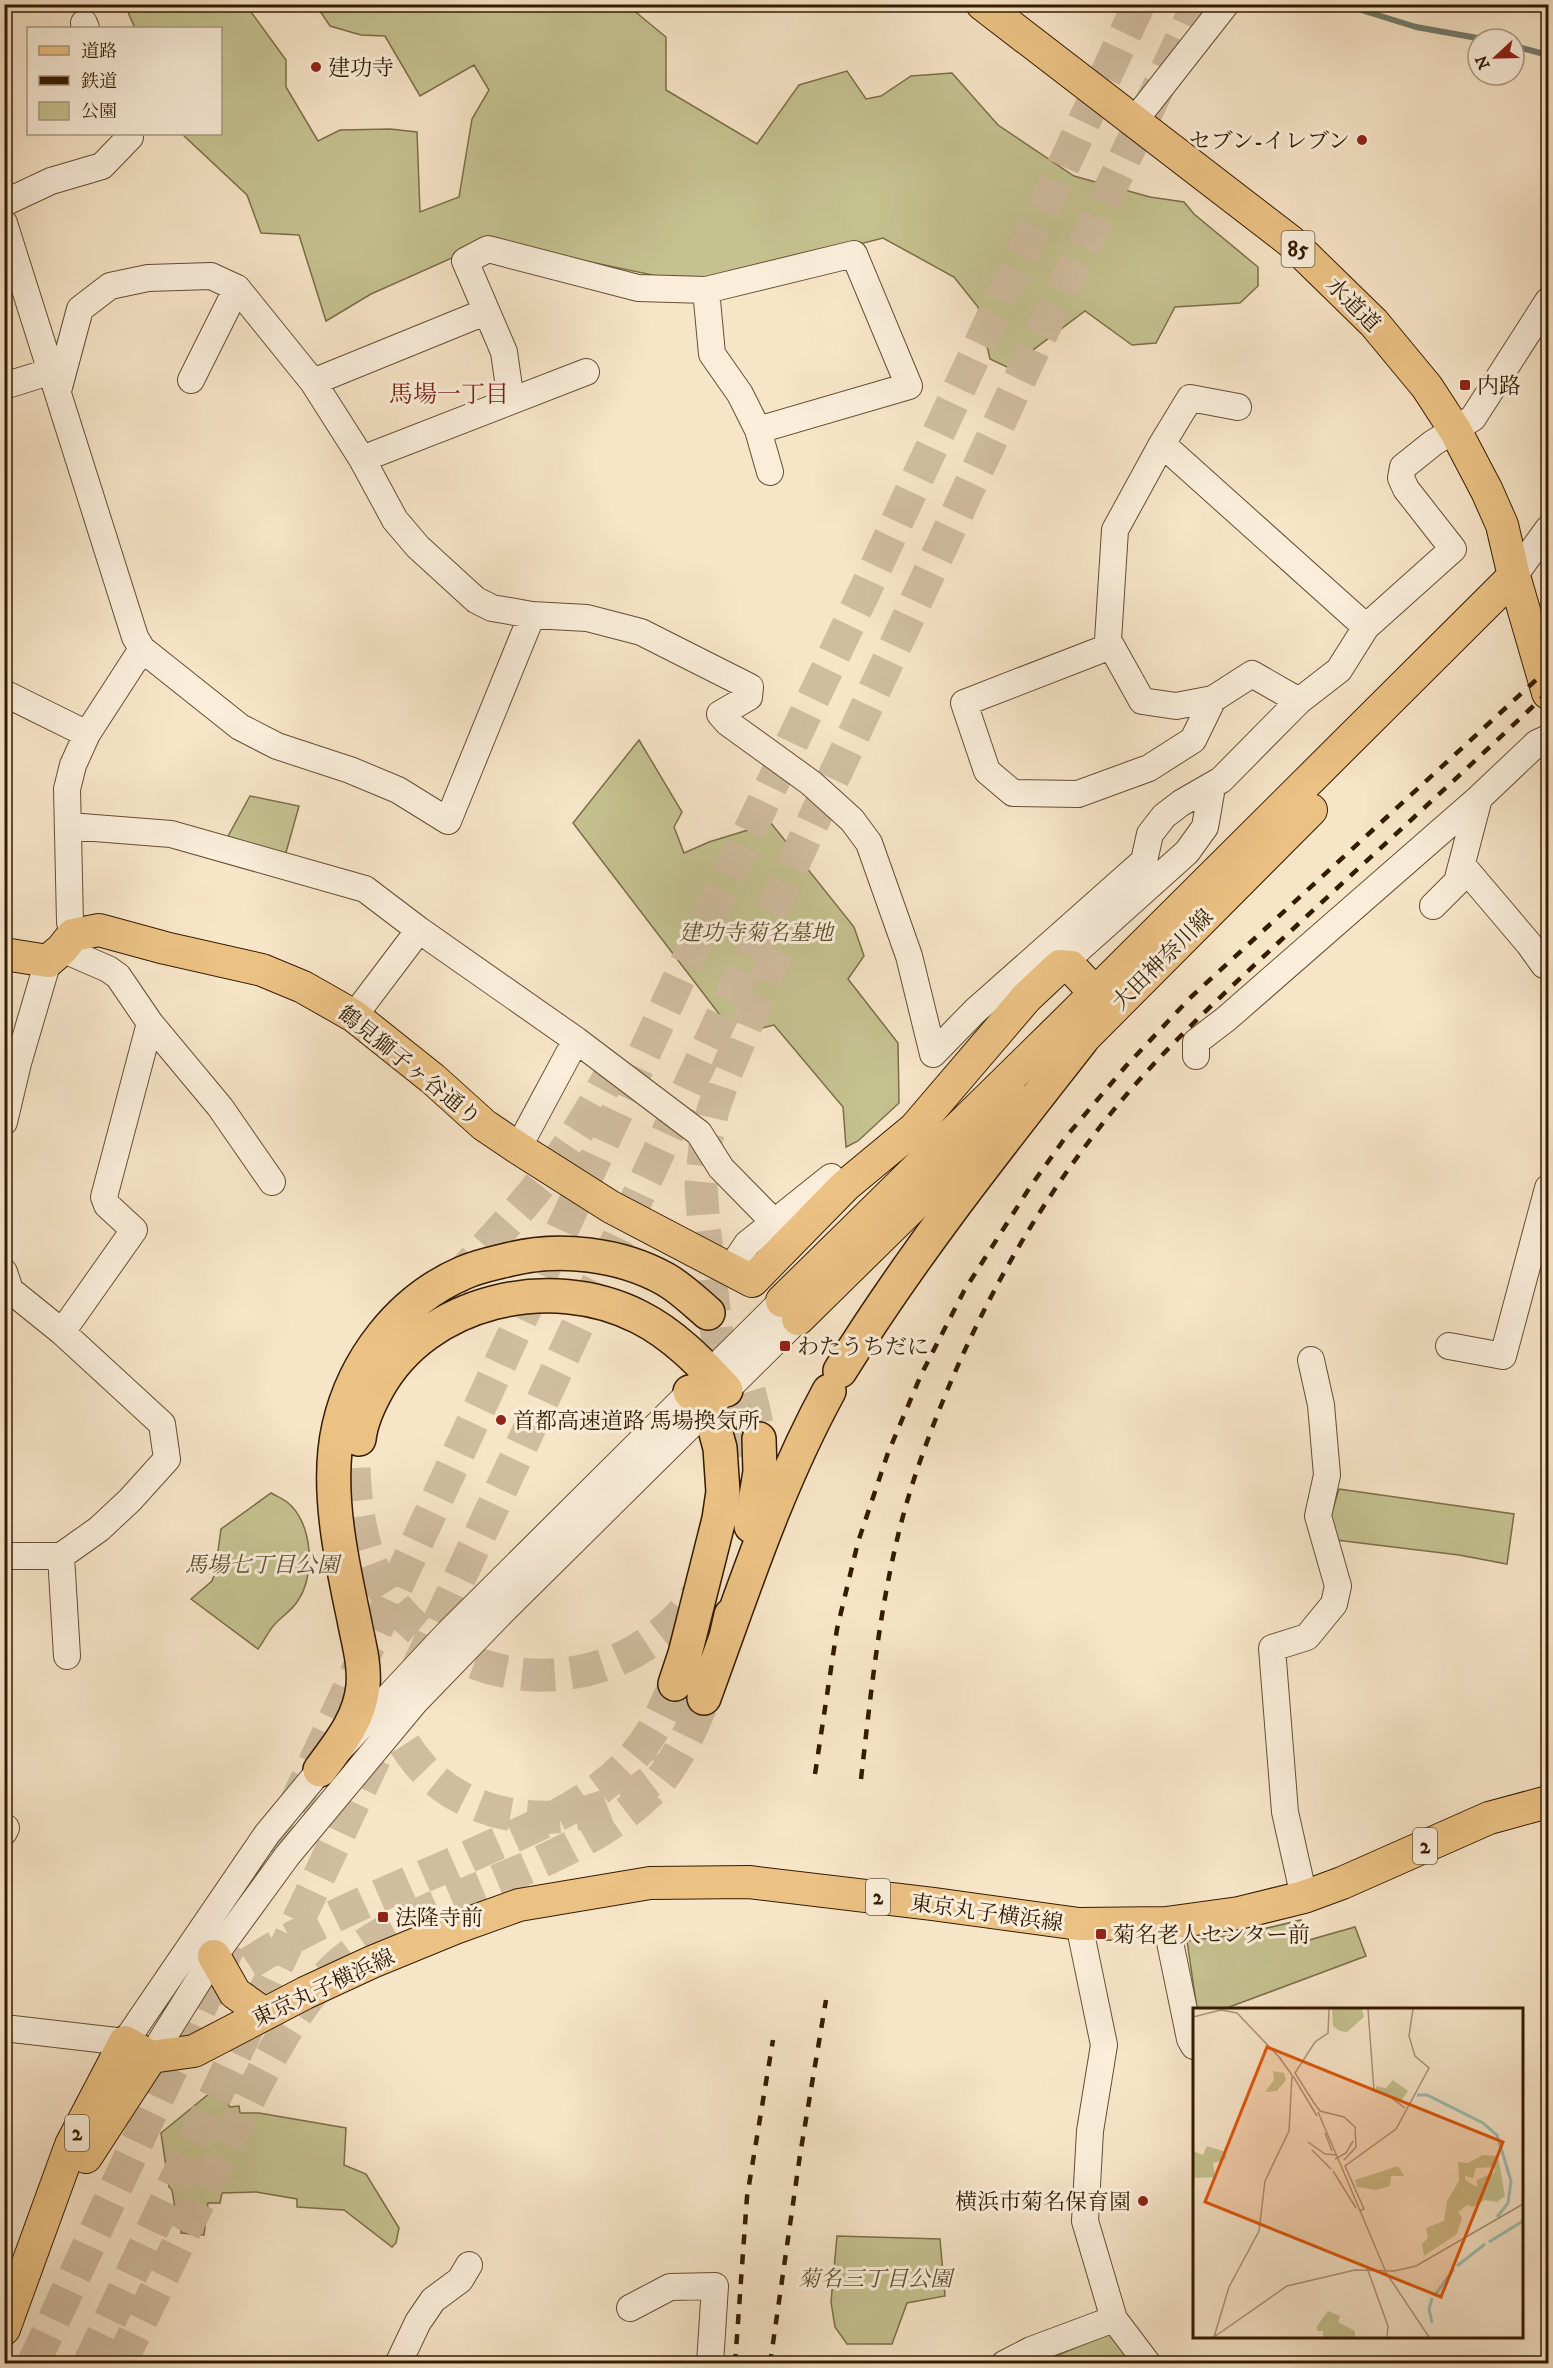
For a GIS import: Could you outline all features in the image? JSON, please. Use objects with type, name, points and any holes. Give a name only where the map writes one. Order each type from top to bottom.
[{"type":"highway","points":[[705,1698],[775,1504],[793,1461],[834,1381],[897,1282],[931,1235],[1081,1041]]},
{"type":"highway","points":[[320,1770],[349,1730],[363,1688],[361,1651],[338,1532],[334,1461],[339,1426],[351,1390],[382,1334],[405,1310],[433,1289],[464,1272],[522,1256],[556,1253],[615,1260],[641,1268],[666,1279],[708,1312]]},
{"type":"highway","points":[[354,1468],[359,1434],[369,1404],[384,1378],[403,1354],[424,1336],[450,1319],[510,1298],[544,1295],[577,1298],[610,1306],[638,1317],[664,1333],[708,1391],[720,1448],[723,1492],[719,1519],[694,1620],[675,1683]]},
{"type":"highway","points":[[726,1637],[756,1505],[760,1472],[759,1439]]},
{"type":"main road","name":"水道道","points":[[982,4],[1290,241],[1374,323],[1427,387],[1455,430],[1502,525],[1548,693]]},
{"type":"main road","name":"大田神奈川線","points":[[790,1310],[1095,993],[1518,585]]},
{"type":"main road","name":"大田神奈川線","points":[[790,1310],[1081,1041],[1490,629],[1518,585]]},
{"type":"main road","name":"鶴見獅子ヶ谷通り","points":[[4,954],[61,949],[99,930],[262,970],[303,987],[354,1016],[433,1079],[484,1125],[518,1148],[611,1207],[729,1270]]},
{"type":"main road","name":"大田神奈川線","points":[[1060,966],[1071,967],[1095,993]]},
{"type":"main road","points":[[729,1270],[752,1281],[845,1186],[915,1128],[1027,997],[1060,966]]},
{"type":"main road","name":"東京丸子横浜線","points":[[138,2049],[194,2051],[263,2013],[372,1962],[454,1928],[519,1905],[650,1883],[749,1882],[1079,1924],[1166,1923],[1239,1913],[1305,1897],[1370,1872],[1489,1818],[1548,1802]]},
{"type":"main road","points":[[214,1956],[235,1993],[263,2013]]},
{"type":"main road","name":"2","points":[[4,2328],[71,2145],[138,2049]]},
{"type":"street","points":[[1135,120],[1226,4]]},
{"type":"street","points":[[4,204],[51,181],[102,166],[130,135]]},
{"type":"street","points":[[4,223],[135,637],[142,649],[240,726],[278,746],[350,770],[398,790],[448,821],[532,615]]},
{"type":"street","points":[[511,400],[504,352],[465,261],[488,249],[638,288],[706,290],[854,254],[909,386],[758,430]]},
{"type":"street","points":[[55,381],[80,309],[110,286],[148,278],[211,276],[237,288],[313,382],[362,459],[395,520],[418,547],[476,600],[492,608],[532,615],[587,618],[641,632],[750,687],[749,697],[720,714],[728,723],[811,783],[852,820],[869,843],[909,956],[933,1054],[975,1011],[1144,861],[1150,834],[1164,816],[1181,803],[1212,787],[1299,701],[1339,670],[1366,627],[1453,549],[1406,489],[1401,478],[1403,466],[1414,456],[1473,418],[1548,301]]},
{"type":"street","points":[[191,380],[237,288]]},
{"type":"street","points":[[706,290],[712,354],[740,394],[758,430],[770,472]]},
{"type":"street","points":[[313,382],[485,312]]},
{"type":"street","points":[[362,459],[586,372]]},
{"type":"street","points":[[4,386],[55,381]]},
{"type":"street","points":[[1239,407],[1190,398],[1162,444],[1115,530],[1108,640],[1142,701],[1176,706],[1214,699],[1252,674],[1299,701]]},
{"type":"street","points":[[1162,444],[1366,627]]},
{"type":"street","points":[[1518,585],[1548,530]]},
{"type":"street","points":[[1518,585],[1548,556]]},
{"type":"street","points":[[1111,646],[964,704],[987,771],[1013,793],[1078,795],[1149,768],[1193,740],[1214,699]]},
{"type":"street","points":[[4,1122],[18,1063],[70,922],[67,789],[73,765],[87,734],[142,649]]},
{"type":"street","points":[[4,693],[87,734]]},
{"type":"street","points":[[1196,1056],[1196,1042],[1226,1019],[1479,798],[1537,743],[1548,738]]},
{"type":"street","points":[[1060,966],[1187,852],[1204,827],[1212,787]]},
{"type":"street","points":[[1433,906],[1457,882],[1479,798]]},
{"type":"street","points":[[69,826],[171,834],[365,889],[418,930],[576,1040],[699,1132],[721,1168],[774,1222]]},
{"type":"street","points":[[1462,865],[1544,965]]},
{"type":"street","points":[[354,1016],[418,930]]},
{"type":"street","points":[[61,949],[108,969],[118,976],[150,1023],[220,1107],[272,1182]]},
{"type":"street","points":[[62,1332],[134,1230],[106,1205],[104,1197],[150,1023]]},
{"type":"street","points":[[518,1148],[576,1040]]},
{"type":"street","points":[[729,1270],[747,1244],[831,1177]]},
{"type":"street","points":[[1449,1346],[1503,1356],[1548,1188]]},
{"type":"street","points":[[4,1556],[61,1556],[99,1529],[130,1500],[167,1459],[162,1425],[62,1332],[6,1285]]},
{"type":"street","points":[[138,2049],[267,1834],[320,1770],[449,1632],[708,1391],[790,1310]]},
{"type":"street","points":[[1305,1897],[1285,1812],[1272,1648],[1307,1637],[1334,1604],[1338,1586],[1318,1516],[1326,1475],[1321,1405],[1311,1360]]},
{"type":"street","points":[[138,2049],[214,1956],[287,1856],[415,1702],[708,1391]]},
{"type":"street","points":[[61,1556],[68,1656]]},
{"type":"street","points":[[1166,1923],[1193,2044]]},
{"type":"street","points":[[1079,1924],[1104,2045],[1090,2131],[1085,2221],[1114,2319],[1148,2364]]},
{"type":"street","points":[[4,2028],[138,2049]]},
{"type":"street","points":[[398,2364],[418,2322],[433,2300],[460,2280],[469,2265]]},
{"type":"street","points":[[630,2308],[670,2288],[715,2286],[710,2364]]},
{"type":"street","points":[[1004,2364],[1031,2350],[1114,2319]]},
{"type":"green space","points":[[130,4],[246,5],[286,60],[286,87],[318,141],[340,130],[390,129],[417,132],[420,212],[459,197],[472,119],[489,90],[474,65],[420,96],[385,36],[361,35],[330,26],[316,5],[627,5],[666,37],[666,90],[757,144],[799,85],[847,71],[866,99],[881,96],[911,76],[952,73],[998,125],[1074,176],[1150,197],[1184,202],[1194,214],[1258,267],[1258,286],[1240,303],[1175,307],[1156,343],[1132,345],[1085,311],[1009,368],[990,359],[978,307],[954,277],[883,238],[700,285],[490,241],[371,294],[326,321],[299,235],[261,233],[247,195],[183,135],[222,135],[222,27],[135,27],[127,10]]},
{"type":"green space","name":"建功寺菊名墓地","points":[[639,740],[682,812],[674,827],[684,853],[709,842],[771,823],[854,927],[864,956],[848,979],[898,1043],[899,1103],[858,1141],[846,1147],[843,1107],[774,1025],[758,1029],[746,1011],[726,1023],[573,823]]},
{"type":"green space","points":[[250,796],[299,806],[285,856],[227,838]]},
{"type":"green space","points":[[1339,1489],[1514,1514],[1507,1564],[1459,1555],[1336,1540],[1330,1519]]},
{"type":"green space","name":"馬場七丁目公園","points":[[271,1493],[287,1502],[302,1522],[307,1536],[309,1564],[303,1591],[297,1602],[274,1625],[258,1649],[191,1599],[212,1581],[221,1529]]},
{"type":"green space","points":[[1301,1920],[1309,1940],[1355,1927],[1366,1956],[1227,2008],[1197,2008],[1187,1941],[1242,1934]]},
{"type":"green space","points":[[216,2088],[230,2107],[239,2106],[240,2113],[259,2113],[346,2128],[344,2165],[366,2174],[399,2228],[396,2243],[392,2247],[344,2210],[297,2207],[297,2199],[256,2192],[222,2193],[220,2203],[208,2203],[204,2235],[181,2233],[182,2215],[176,2214],[172,2190],[169,2187],[161,2133]]},
{"type":"green space","name":"菊名三丁目公園","points":[[837,2236],[940,2239],[945,2296],[907,2303],[892,2344],[847,2344],[835,2327],[831,2302]]},
{"type":"green space","points":[[1112,2332],[1137,2363],[1050,2363],[1049,2359]]},
{"type":"waterway","points":[[4,16],[14,4]]},
{"type":"waterway","points":[[1342,4],[1416,27],[1466,36]]},
{"type":"waterway","points":[[1526,49],[1548,55]]},
{"type":"tunnel","points":[[252,1897],[682,972],[866,588],[1139,4]]},
{"type":"tunnel","points":[[418,1667],[1016,387],[1198,4]]},
{"type":"tunnel","points":[[732,1458],[701,1186],[705,1146],[713,1110],[725,1075],[782,941]]},
{"type":"tunnel","points":[[453,1283],[542,1182],[582,1124],[621,1055]]},
{"type":"tunnel","points":[[731,1346],[749,1391],[759,1439]]},
{"type":"tunnel","points":[[354,1468],[357,1504],[364,1540],[369,1558],[384,1591],[395,1606],[430,1638],[469,1661],[511,1673],[555,1675],[597,1667],[638,1650],[673,1623],[703,1586]]},
{"type":"tunnel","points":[[209,1993],[239,1970],[305,1931],[524,1832],[584,1799],[619,1772],[642,1747],[658,1721],[675,1684]]},
{"type":"tunnel","points":[[120,2364],[270,2059],[309,1996],[350,1955],[394,1927],[552,1856],[606,1827],[630,1809],[652,1790],[676,1758],[704,1698]]},
{"type":"tunnel","points":[[382,1701],[408,1749],[419,1764],[440,1784],[463,1799],[489,1809],[516,1815],[545,1817],[573,1815],[600,1808],[639,1790],[674,1762]]},
{"type":"tunnel","points":[[89,2364],[380,1747]]},
{"type":"tunnel","points":[[33,2364],[230,1944]]},
{"type":"railway","points":[[815,1774],[837,1629],[858,1542],[888,1453],[921,1375],[964,1291],[1030,1187],[1065,1138],[1126,1066],[1191,997],[1548,669]]},
{"type":"railway","points":[[861,1779],[881,1623],[905,1508],[917,1470],[958,1364],[983,1313],[1039,1214],[1104,1121],[1141,1078],[1208,1008],[1548,692]]},
{"type":"railway","points":[[770,2364],[800,2155],[826,2000]]},
{"type":"railway","points":[[735,2364],[747,2197],[773,2040]]},
{"type":"place","name":"建功寺","points":[[316,67]]},
{"type":"place","name":"セブン-イレブン","points":[[1362,140]]},
{"type":"place","name":"内路","points":[[1465,385]]},
{"type":"place","name":"わたうちだに","points":[[785,1346]]},
{"type":"place","name":"首都高速道路 馬場換気所","points":[[501,1420]]},
{"type":"place","name":"法隆寺前","points":[[383,1917]]},
{"type":"place","name":"菊名老人センター前","points":[[1101,1934]]},
{"type":"place","name":"横浜市菊名保育園","points":[[1143,2201]]},
{"type":"district","name":"馬場一丁目","points":[[449,394]]}]
